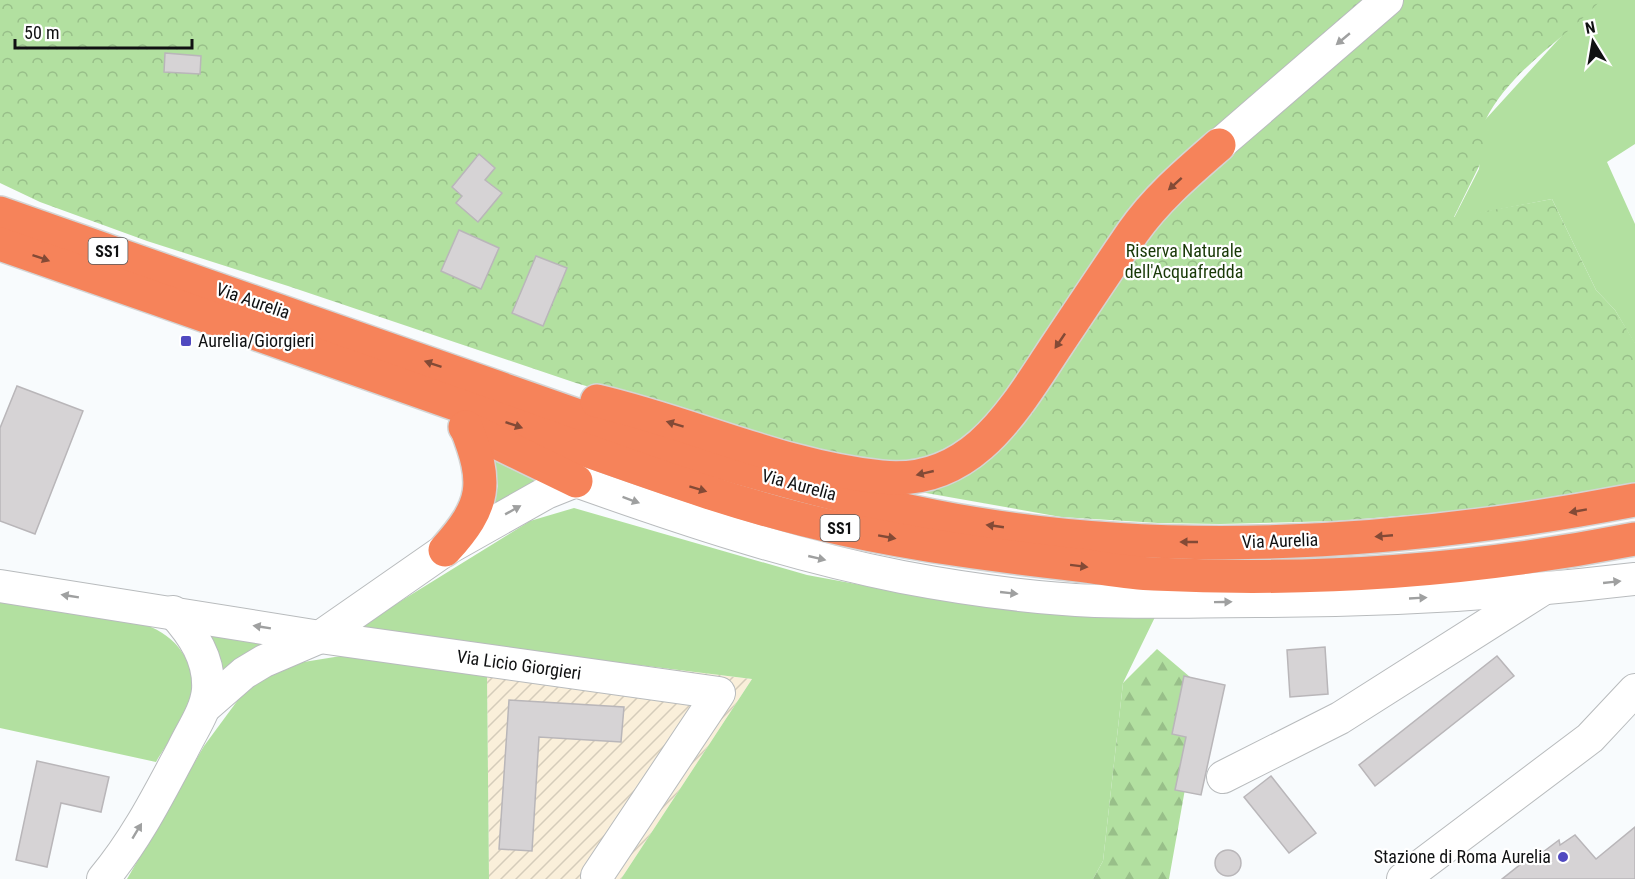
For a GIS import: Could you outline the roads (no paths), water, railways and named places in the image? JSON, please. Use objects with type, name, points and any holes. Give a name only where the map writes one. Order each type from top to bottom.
[{"type":"highway","points":[[488,383],[563,394],[606,404],[784,458],[841,471],[890,478],[927,474],[940,470],[972,453],[1000,428],[1157,200],[1219,145]]},
{"type":"highway","points":[[0,195],[216,288]]},
{"type":"highway","name":"Via Aurelia","points":[[0,213],[631,435],[774,479],[894,508],[956,520],[1048,533],[1165,542],[1298,541],[1408,534],[1488,525],[1635,500]]},
{"type":"highway","name":"Via Aurelia","points":[[0,244],[695,488],[819,523],[941,547],[1027,561],[1148,574],[1288,576],[1364,574],[1422,569],[1635,540]]},
{"type":"highway","points":[[82,273],[204,331],[465,427],[576,481]]},
{"type":"highway","points":[[445,550],[473,514],[480,491],[479,466],[465,427]]},
{"type":"street","points":[[1219,145],[1387,0]]},
{"type":"street","points":[[104,879],[119,861],[142,823],[205,707],[251,669],[320,637],[445,550],[546,493],[576,481],[719,530],[808,556],[903,577],[1005,593],[1129,602],[1311,602],[1543,589],[1635,579]]},
{"type":"street","name":"Via Licio Giorgieri","points":[[0,586],[320,637],[719,693],[597,876]]},
{"type":"street","points":[[1223,777],[1340,718],[1543,589]]},
{"type":"street","points":[[173,612],[191,633],[201,651],[207,678],[205,707]]},
{"type":"street","points":[[1402,879],[1590,738],[1635,690]]},
{"type":"street","points":[[1590,738],[1635,716]]},
{"type":"place","name":"Aurelia/Giorgieri","points":[[186,341]]},
{"type":"place","name":"Stazione di Roma Aurelia","points":[[1563,857]]},
{"type":"park label","name":"Riserva Naturale dell'Acquafredda","points":[[1184,261]]}]
